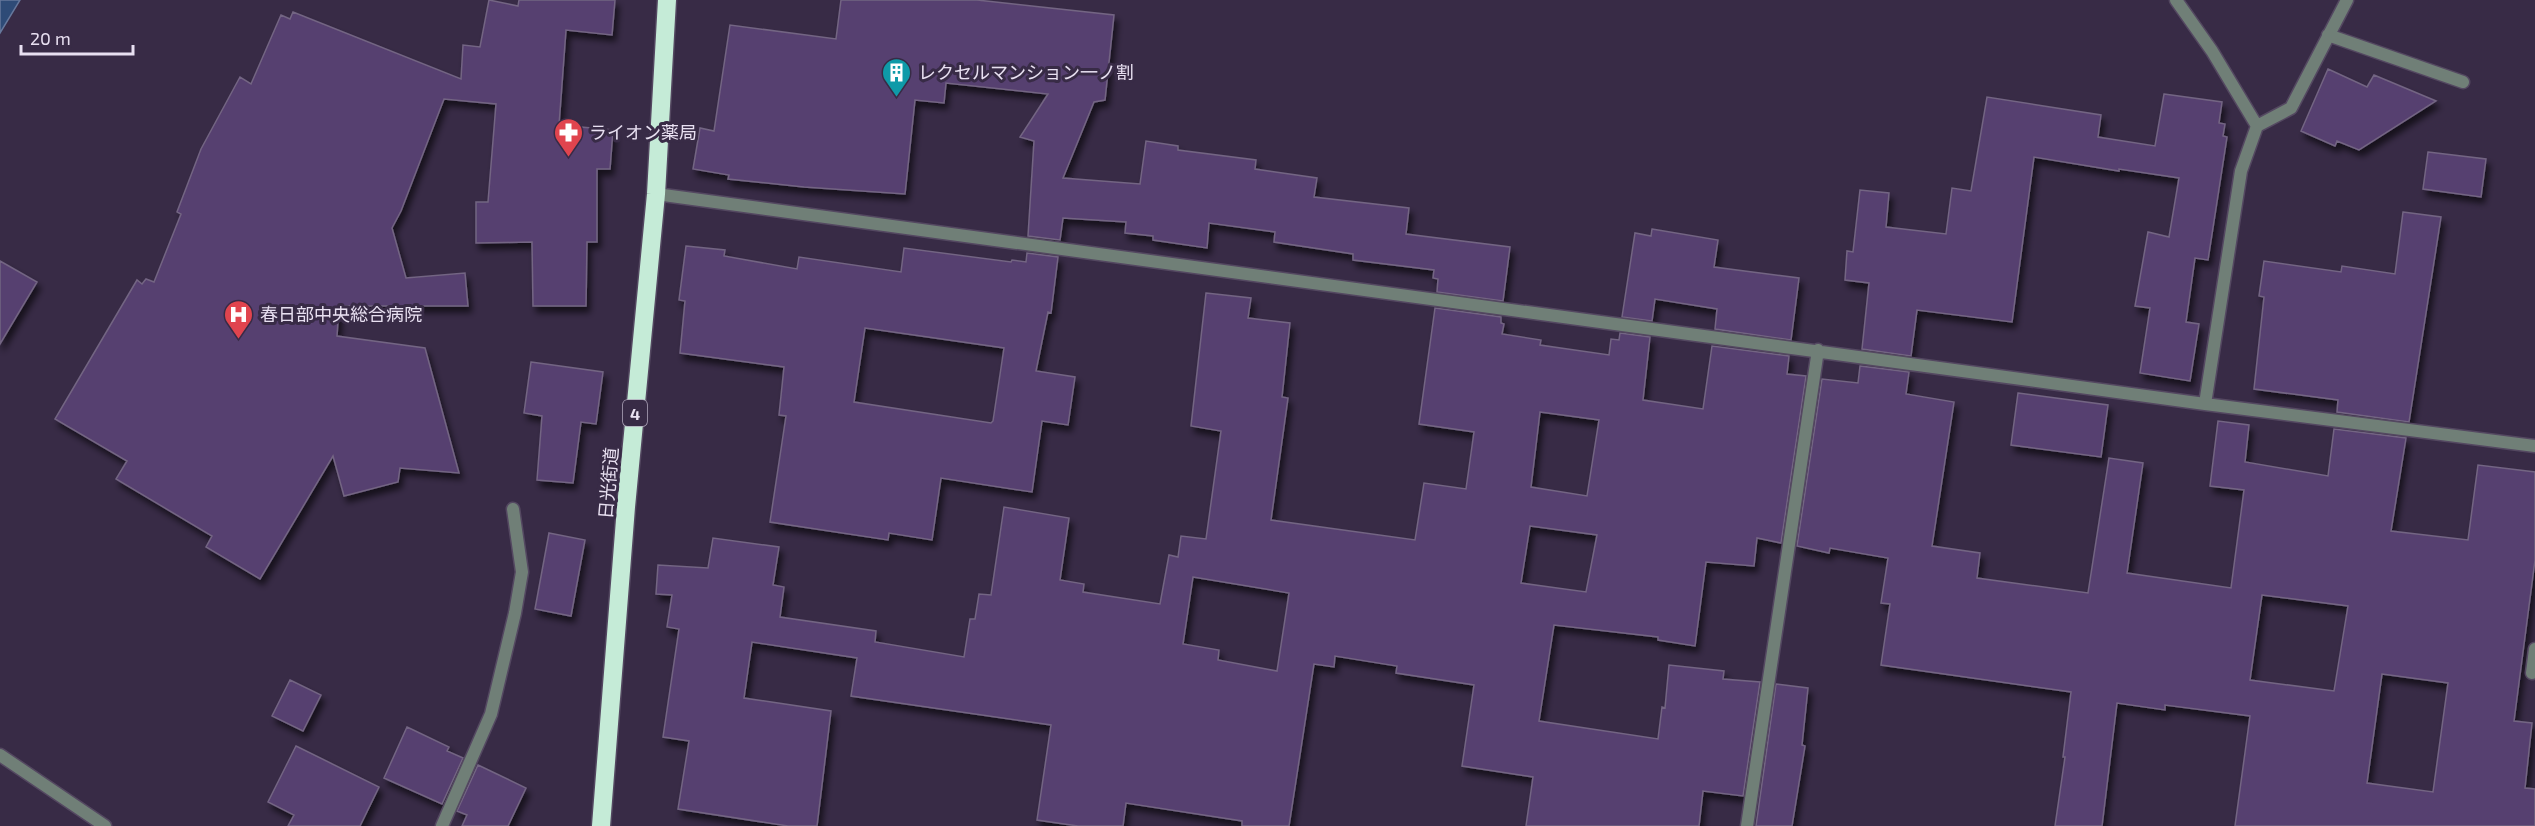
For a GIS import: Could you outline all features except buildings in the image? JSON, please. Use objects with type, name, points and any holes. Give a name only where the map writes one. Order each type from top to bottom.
[{"type":"highway","name":"日光街道","points":[[601,826],[656,194],[667,0]]},
{"type":"street","points":[[2176,0],[2212,51],[2257,126]]},
{"type":"street","points":[[2205,404],[2241,171],[2257,126],[2291,108],[2347,0]]},
{"type":"street","points":[[2328,35],[2463,82]]},
{"type":"street","points":[[656,194],[2205,404],[2535,446]]},
{"type":"street","points":[[1747,826],[1818,350]]},
{"type":"street","points":[[442,826],[491,714],[515,614],[522,572],[513,509]]},
{"type":"street","points":[[2532,673],[2535,649]]},
{"type":"street","points":[[0,755],[105,826]]},
{"type":"water","points":[[0,0],[20,0],[0,33]]},
{"type":"place","name":"レクセルマンション一ノ割","points":[[897,98]]},
{"type":"place","name":"ライオン薬局","points":[[568,158]]},
{"type":"place","name":"春日部中央総合病院","points":[[239,340]]}]
